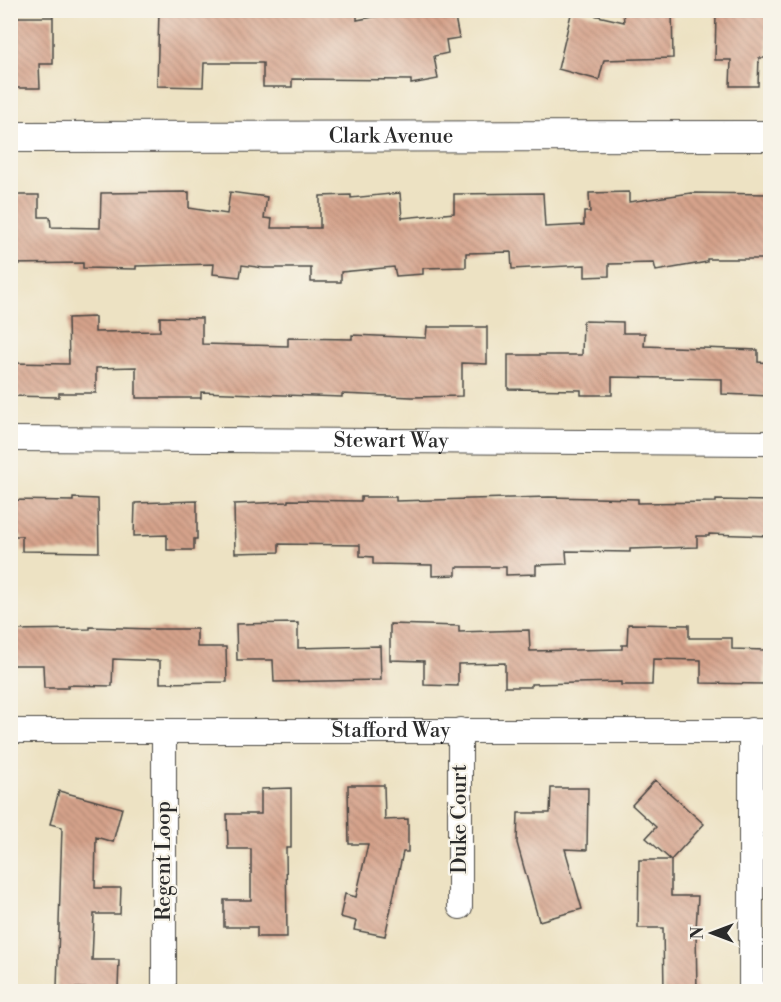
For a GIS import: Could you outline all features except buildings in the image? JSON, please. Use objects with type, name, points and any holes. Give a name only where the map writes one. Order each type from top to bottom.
[{"type":"street","name":"Clark Avenue","points":[[10,137],[771,136]]},
{"type":"street","name":"Stewart Way","points":[[10,439],[771,443]]},
{"type":"street","name":"Duke Court","points":[[460,730],[460,907]]},
{"type":"street","name":"Stafford Way","points":[[10,731],[761,730]]},
{"type":"street","points":[[751,992],[761,730]]},
{"type":"street","name":"Regent Loop","points":[[164,731],[164,992]]}]
